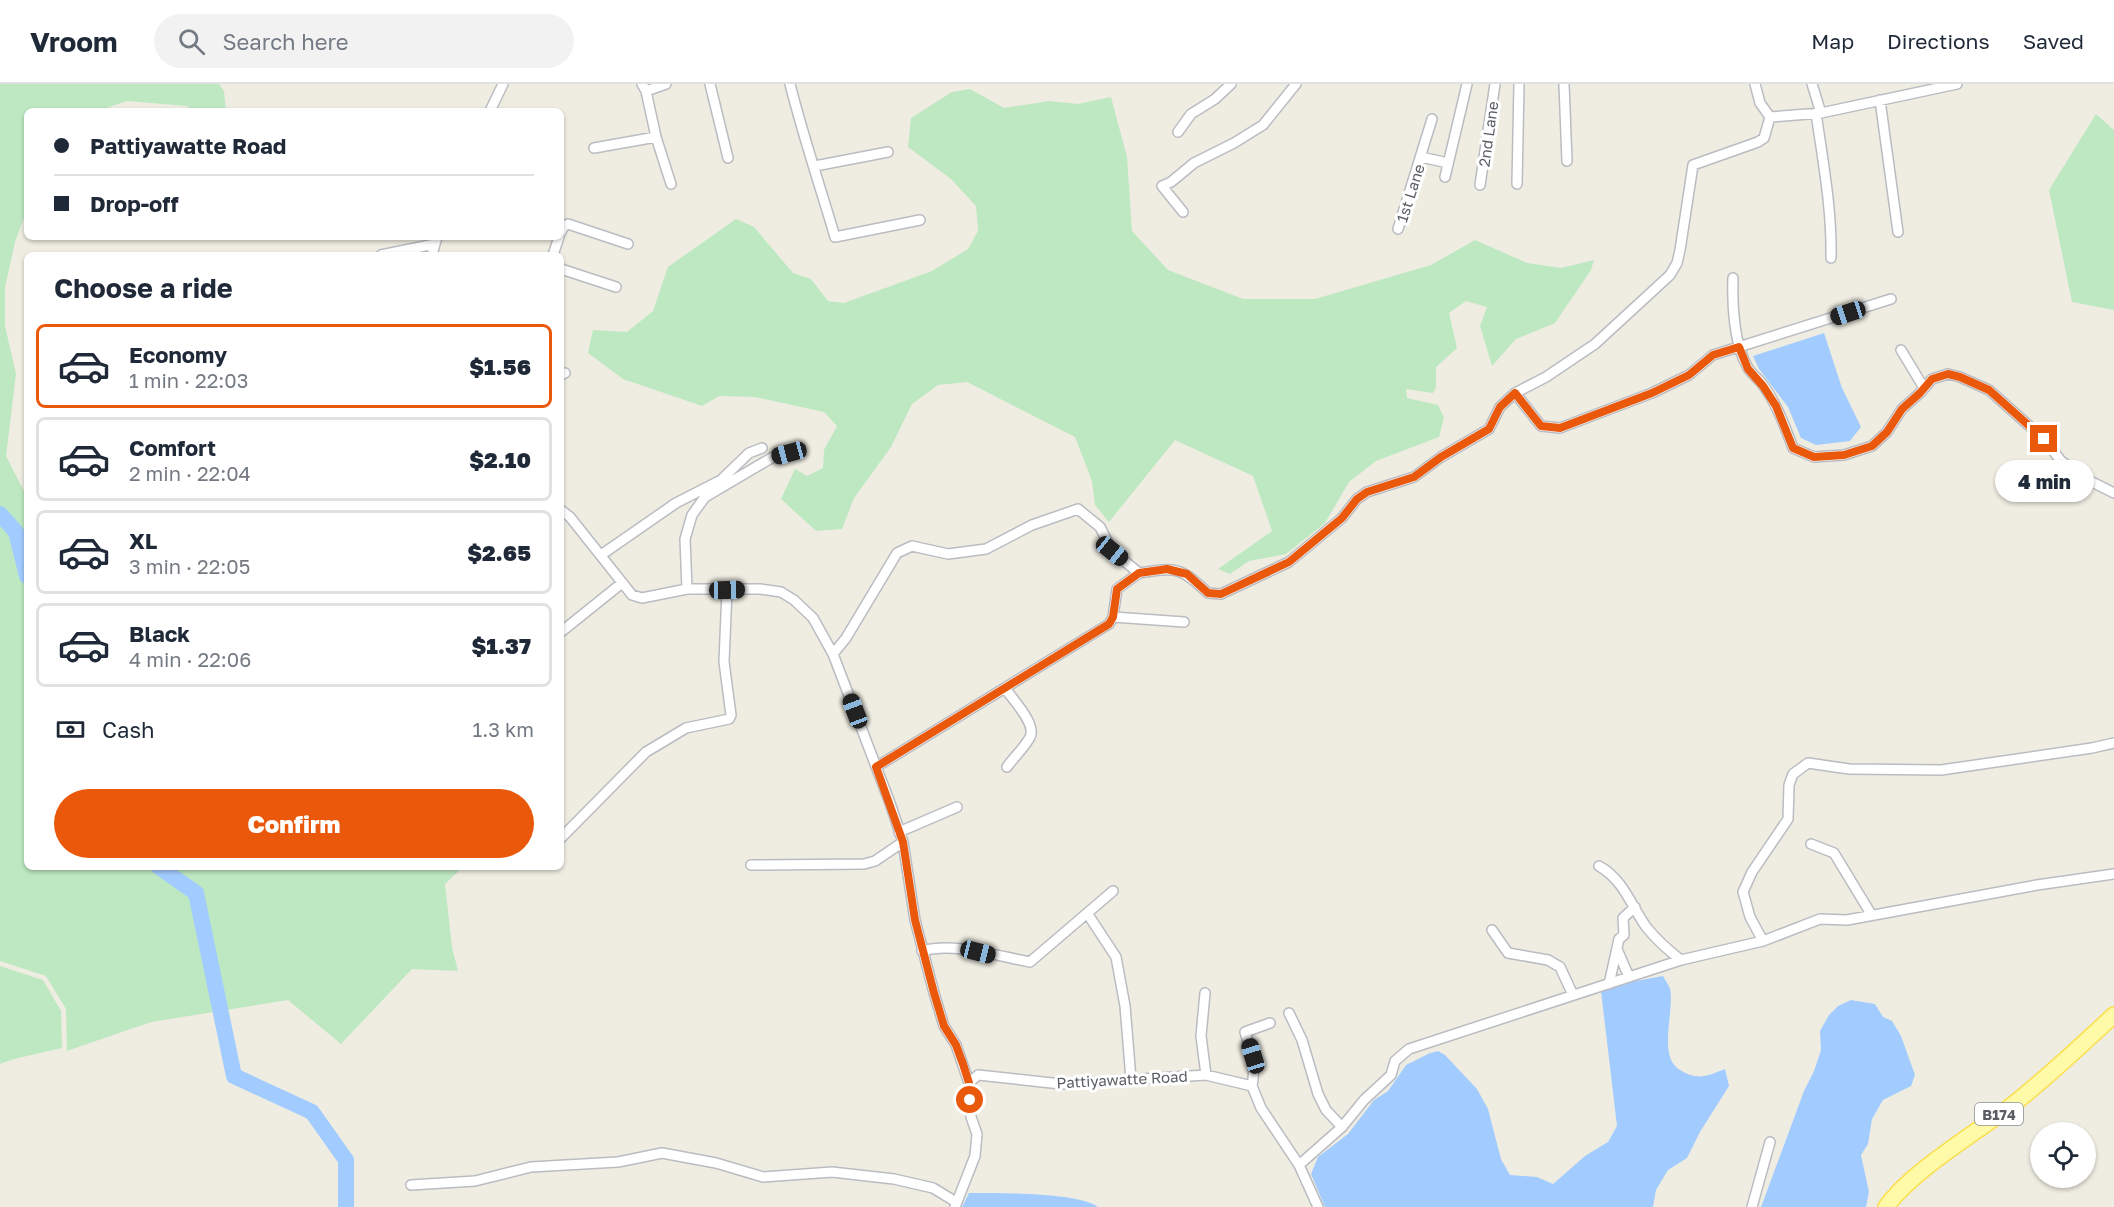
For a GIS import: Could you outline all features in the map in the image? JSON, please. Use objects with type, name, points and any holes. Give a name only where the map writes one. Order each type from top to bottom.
[{"type":"main road","name":"B174","points":[[1886,1207],[1893,1197],[1920,1173],[2009,1107],[2114,1016]]},
{"type":"street","points":[[491,108],[503,84]]},
{"type":"street","points":[[666,84],[644,87],[656,137],[671,184]]},
{"type":"street","points":[[710,84],[728,158]]},
{"type":"street","points":[[790,84],[804,140],[815,166],[835,237],[920,220]]},
{"type":"street","points":[[1178,132],[1191,114],[1215,99],[1231,84]]},
{"type":"street","points":[[1184,212],[1161,186],[1171,182],[1194,163],[1263,125],[1296,84]]},
{"type":"street","name":"1st Lane","points":[[1444,177],[1467,84]]},
{"type":"street","name":"2nd Lane","points":[[1480,185],[1495,84]]},
{"type":"street","points":[[1517,184],[1519,84]]},
{"type":"street","points":[[1564,84],[1568,161]]},
{"type":"street","points":[[1755,84],[1760,103],[1770,117]]},
{"type":"street","points":[[1812,84],[1828,188],[1831,258]]},
{"type":"street","points":[[1770,117],[1818,113],[1957,84]]},
{"type":"street","points":[[1880,100],[1898,232]]},
{"type":"street","points":[[876,767],[1109,624],[1113,617],[1117,589],[1139,573],[1167,569],[1187,574],[1208,593],[1221,594],[1289,562],[1342,518],[1357,499],[1367,492],[1414,477],[1441,457],[1489,429],[1500,407],[1515,393],[1546,378],[1595,344],[1670,274],[1677,263],[1680,250],[1692,165],[1758,142],[1764,138],[1770,117]]},
{"type":"street","name":"1st Lane","points":[[1398,229],[1432,119]]},
{"type":"street","points":[[594,148],[656,137]]},
{"type":"street","points":[[815,166],[888,152]]},
{"type":"street","name":"1st Lane","points":[[1421,157],[1448,163]]},
{"type":"street","points":[[564,226],[568,224],[628,243]]},
{"type":"street","points":[[392,252],[436,240]]},
{"type":"street","points":[[564,270],[615,287]]},
{"type":"street","points":[[1733,278],[1732,298],[1739,347],[1748,369],[1776,406],[1793,448],[1814,457],[1844,455],[1872,446],[1887,432],[1902,409],[1932,379],[1948,374],[1989,390],[2044,439],[2061,462],[2088,480],[2114,493]]},
{"type":"street","points":[[1515,393],[1541,426],[1560,428],[1652,393],[1689,375],[1713,355],[1891,299]]},
{"type":"street","points":[[1901,350],[1924,388]]},
{"type":"street","points":[[602,555],[676,503],[721,480],[749,453],[762,448]]},
{"type":"street","points":[[687,589],[686,538],[692,515],[705,496],[772,458],[789,453]]},
{"type":"street","points":[[833,654],[846,638],[897,553],[912,546],[948,554],[986,549],[1032,525],[1078,509],[1100,527],[1112,551],[1139,573]]},
{"type":"street","points":[[411,1185],[476,1181],[531,1167],[618,1162],[662,1153],[716,1163],[763,1177],[832,1172],[894,1179],[933,1188],[956,1205],[975,1156],[977,1134],[971,1117],[969,1083],[956,1045],[944,1026],[922,951],[903,842],[833,654],[813,618],[794,600],[781,592],[760,589],[687,589],[642,598],[632,595],[602,555],[564,512]]},
{"type":"street","points":[[564,630],[622,583]]},
{"type":"street","points":[[564,835],[646,752],[686,728],[729,719],[731,716],[724,662],[727,590]]},
{"type":"street","points":[[1113,617],[1184,622]]},
{"type":"street","points":[[1005,688],[1032,730],[1031,737],[1006,767]]},
{"type":"street","points":[[1763,941],[1750,917],[1743,892],[1752,872],[1788,819],[1789,785],[1793,774],[1808,763],[1849,769],[1941,770],[2114,743]]},
{"type":"street","points":[[899,832],[957,807]]},
{"type":"street","points":[[751,864],[864,864],[876,861],[903,842]]},
{"type":"street","points":[[1811,844],[1834,853],[1871,914]]},
{"type":"street","points":[[1599,866],[1610,872],[1622,884],[1647,927],[1667,949],[1681,960]]},
{"type":"street","points":[[1299,1165],[1342,1127],[1364,1100],[1391,1075],[1395,1062],[1409,1049],[1681,960],[1763,941],[1820,919],[1847,920],[2037,885],[2114,874]]},
{"type":"street","points":[[922,951],[935,947],[966,950],[1030,962],[1113,891]]},
{"type":"street","points":[[1609,984],[1619,939],[1624,934],[1623,918],[1635,907]]},
{"type":"street","points":[[1087,913],[1116,957],[1125,1006],[1131,1079]]},
{"type":"street","points":[[1492,930],[1508,953],[1548,960],[1560,967],[1573,995]]},
{"type":"street","points":[[1617,949],[1629,977]]},
{"type":"street","points":[[1205,993],[1201,1036],[1206,1075]]},
{"type":"street","points":[[1289,1012],[1302,1040],[1318,1094],[1326,1110],[1342,1127]]},
{"type":"street","points":[[1270,1023],[1245,1032],[1253,1056],[1252,1086],[1261,1108],[1299,1165],[1318,1207]]},
{"type":"street","name":"Pattiyawatte Road","points":[[969,1083],[978,1075],[1061,1084],[1206,1075],[1252,1086]]},
{"type":"street","points":[[1752,1207],[1770,1142]]},
{"type":"green space","points":[[0,84],[219,84],[224,91],[226,108],[189,108],[127,101],[107,108],[24,108],[24,218],[15,242],[5,287],[5,326],[16,374],[6,456],[24,491],[24,870],[460,870],[445,884],[452,947],[458,971],[412,969],[341,1044],[288,1000],[151,1022],[67,1051],[66,1009],[46,976],[0,961]]},
{"type":"green space","points":[[970,89],[1004,108],[1049,101],[1078,104],[1111,97],[1127,157],[1132,231],[1168,270],[1243,299],[1315,299],[1431,265],[1475,240],[1527,263],[1561,268],[1594,260],[1591,270],[1555,323],[1516,339],[1492,366],[1480,326],[1487,307],[1466,301],[1449,313],[1457,348],[1436,367],[1436,387],[1433,393],[1406,389],[1407,398],[1438,405],[1444,418],[1439,437],[1376,461],[1349,482],[1325,523],[1286,554],[1249,561],[1230,574],[1218,569],[1272,531],[1253,476],[1175,440],[1109,522],[1095,505],[1092,481],[1075,437],[967,382],[938,385],[912,404],[891,447],[854,498],[842,529],[816,531],[781,499],[795,469],[807,476],[823,468],[824,450],[837,426],[824,412],[755,397],[719,396],[702,406],[623,379],[588,353],[593,330],[627,332],[653,311],[668,267],[736,219],[754,227],[793,273],[811,279],[828,301],[844,303],[932,271],[968,249],[978,231],[976,206],[951,179],[908,147],[911,118],[952,92]]},
{"type":"green space","points":[[2096,114],[2114,130],[2114,310],[2072,302],[2049,190]]},
{"type":"green space","points":[[0,966],[43,980],[61,1011],[62,1048],[0,1064]]},
{"type":"water","points":[[1824,333],[1842,388],[1861,427],[1850,441],[1816,445],[1801,438],[1788,407],[1759,369],[1753,356]]},
{"type":"water","points":[[1663,976],[1670,989],[1668,1044],[1673,1064],[1686,1073],[1697,1076],[1725,1069],[1729,1086],[1700,1132],[1687,1158],[1668,1170],[1656,1190],[1653,1207],[1325,1207],[1311,1174],[1318,1157],[1348,1134],[1374,1100],[1388,1091],[1406,1065],[1438,1051],[1445,1055],[1477,1089],[1488,1109],[1501,1159],[1510,1175],[1537,1177],[1553,1184],[1585,1156],[1608,1142],[1617,1126],[1601,991],[1630,982]]},
{"type":"water","points":[[1851,1000],[1875,1004],[1883,1017],[1892,1021],[1901,1036],[1915,1075],[1911,1086],[1883,1100],[1872,1119],[1868,1144],[1861,1155],[1869,1192],[1866,1207],[1761,1207],[1804,1091],[1814,1071],[1821,1050],[1820,1031],[1829,1015],[1838,1006]]},
{"type":"water","points":[[969,1193],[1056,1196],[1074,1198],[1098,1207],[962,1207]]},
{"type":"waterway","points":[[0,514],[16,532],[24,564]]},
{"type":"waterway","points":[[163,870],[196,893],[234,1076],[312,1112],[346,1160],[346,1207]]},
{"type":"route","points":[[970,1100],[969,1083],[963,1064],[956,1045],[944,1026],[922,951],[903,842],[876,767],[1109,624],[1113,617],[1117,589],[1139,573],[1167,569],[1187,574],[1208,593],[1221,594],[1289,562],[1342,518],[1357,499],[1367,492],[1414,477],[1441,457],[1489,429],[1500,407],[1515,393],[1541,426],[1560,428],[1652,393],[1689,375],[1713,355],[1739,347],[1748,369],[1776,406],[1793,448],[1814,457],[1844,455],[1872,446],[1887,432],[1902,409],[1932,379],[1948,374],[1989,390],[2044,439]]}]
